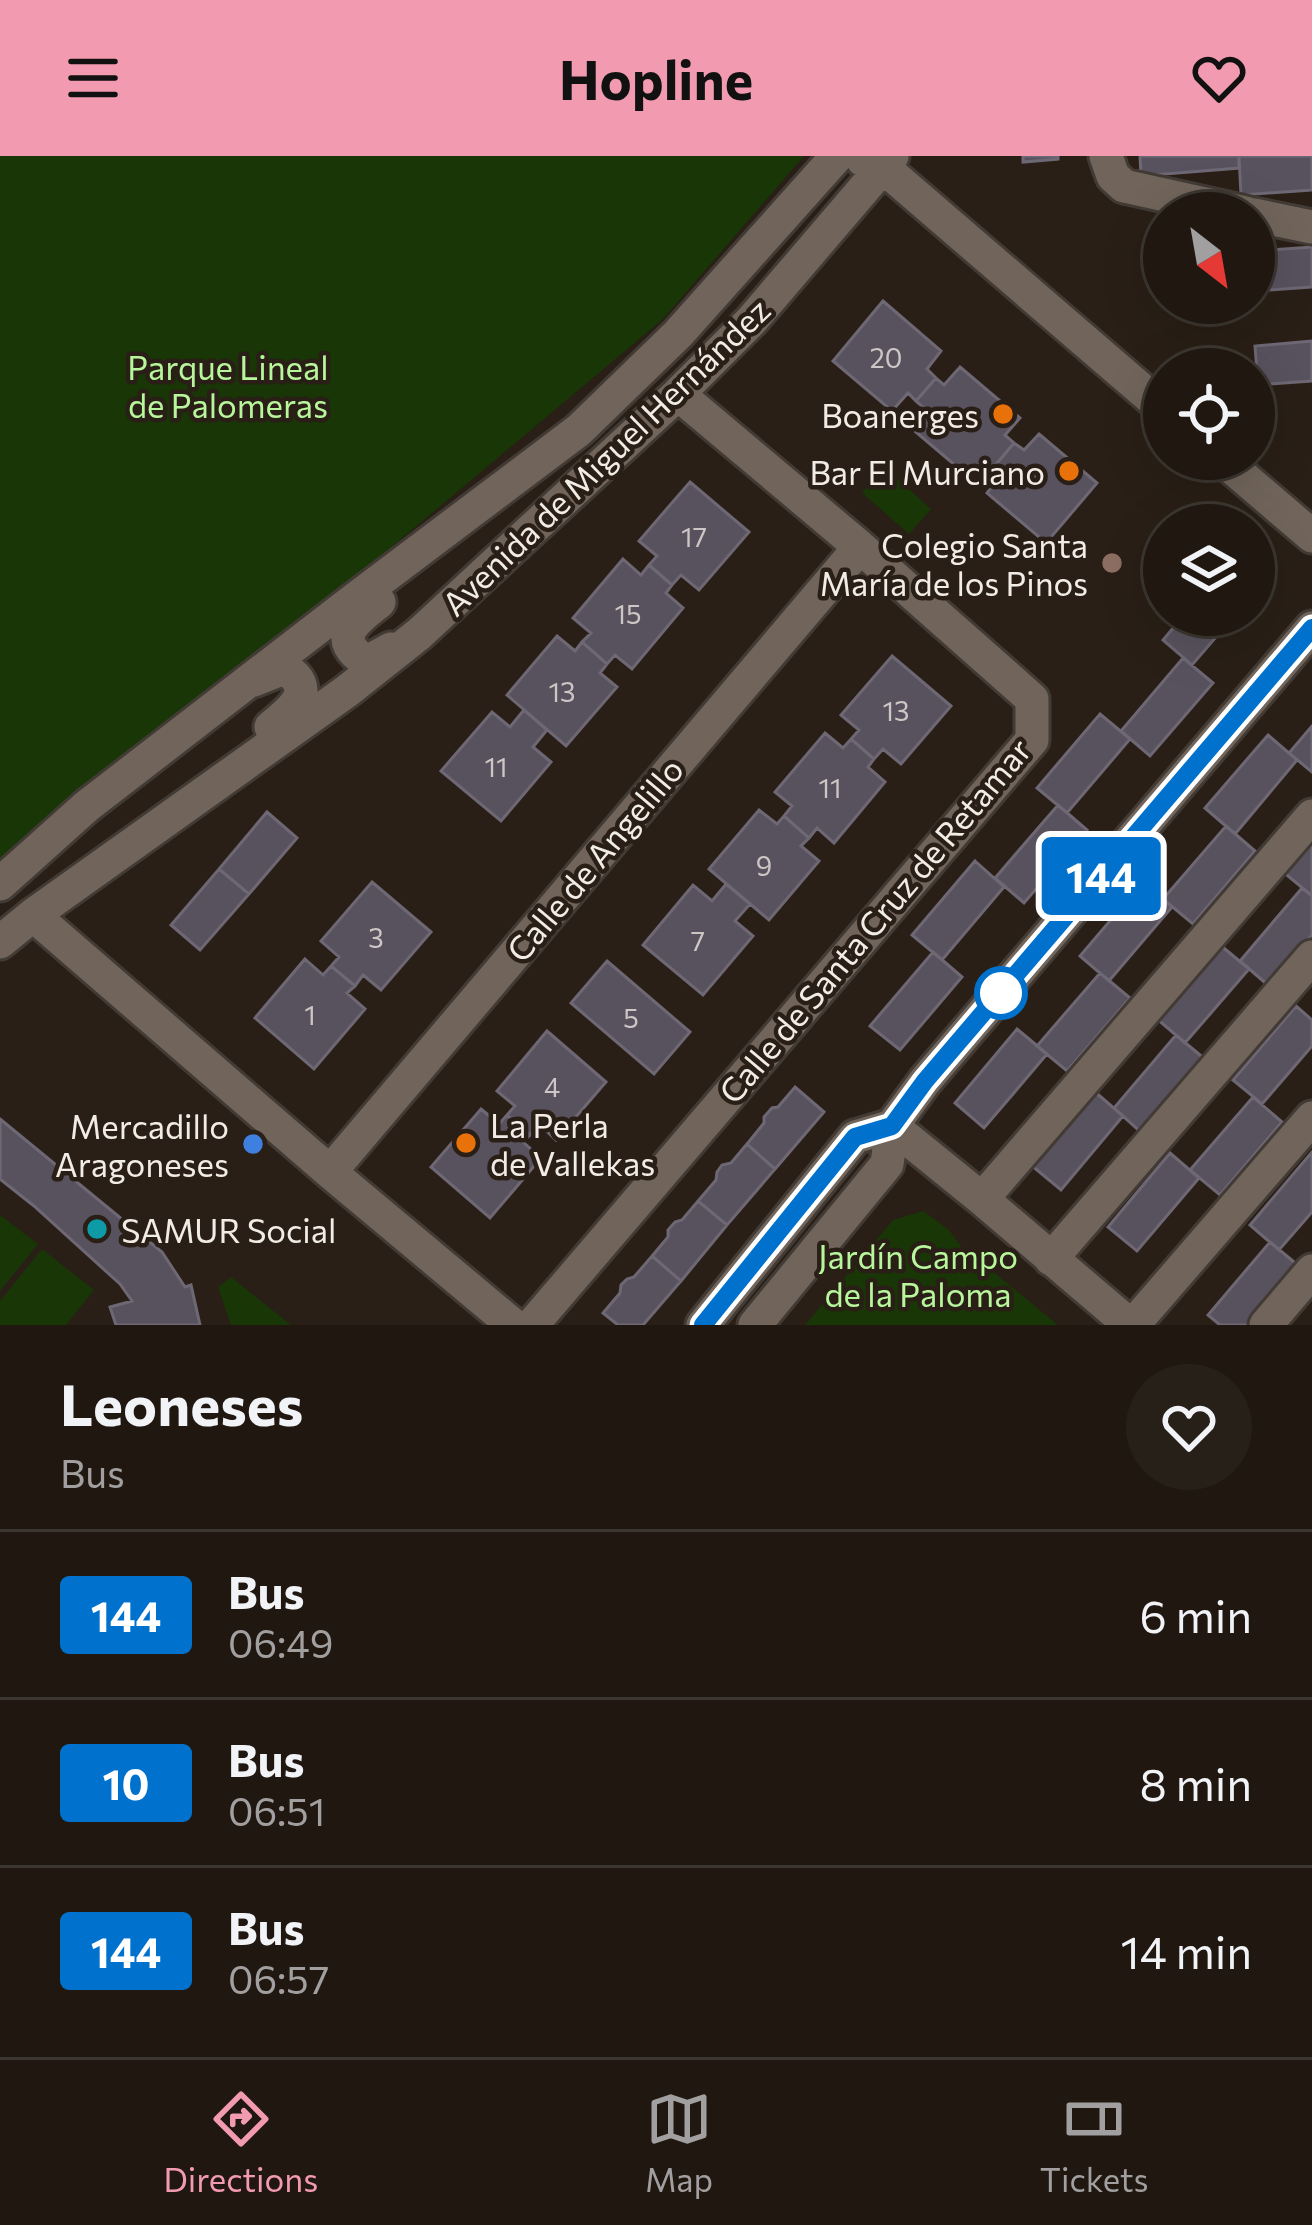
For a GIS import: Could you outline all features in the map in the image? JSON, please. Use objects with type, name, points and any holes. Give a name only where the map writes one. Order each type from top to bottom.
[{"type":"street","points":[[1106,156],[1113,176],[1124,186],[1151,192]]},
{"type":"street","name":"Avenida de Miguel Hernández","points":[[0,884],[87,806],[579,430],[678,334],[832,162],[888,162]]},
{"type":"street","points":[[888,162],[1143,390]]},
{"type":"street","name":"Avenida de Miguel Hernández","points":[[0,941],[419,634],[752,320],[888,162]]},
{"type":"street","points":[[1275,219],[1312,227]]},
{"type":"street","name":"Calle de Santa Cruz de Retamar","points":[[532,1325],[1032,740],[1033,699],[678,394]]},
{"type":"street","points":[[1247,480],[1312,536]]},
{"type":"street","name":"Avenida de Miguel Hernández","points":[[419,634],[367,662],[354,654],[347,635],[351,625],[418,568],[460,520]]},
{"type":"street","name":"Calle de Angelillo","points":[[330,1172],[860,547]]},
{"type":"street","points":[[755,1325],[887,1164],[892,1126],[925,1081],[1312,628]]},
{"type":"street","name":"Avenida de Miguel Hernández","points":[[197,798],[225,762],[296,707],[300,698],[295,676],[284,668],[244,684]]},
{"type":"street","points":[[982,1198],[1312,816]]},
{"type":"street","points":[[33,915],[513,1325]]},
{"type":"street","points":[[1051,1259],[1312,957]]},
{"type":"street","points":[[892,1126],[1132,1325],[1312,1118]]},
{"type":"street","points":[[703,1325],[855,1137],[892,1126]]},
{"type":"street","points":[[1267,1325],[1312,1271]]},
{"type":"green space","name":"Parque Lineal de Palomeras","points":[[0,156],[804,156],[663,319],[295,628],[0,862]]},
{"type":"green space","points":[[884,467],[931,509],[909,534],[862,493]]},
{"type":"green space","name":"Jardín Campo de la Paloma","points":[[923,1211],[949,1230],[970,1259],[991,1270],[1058,1325],[805,1325],[893,1220]]},
{"type":"green space","points":[[0,1215],[38,1244],[0,1291]]},
{"type":"green space","points":[[42,1249],[94,1290],[66,1325],[0,1325],[0,1301]]},
{"type":"green space","points":[[231,1277],[291,1325],[231,1325],[218,1287]]},
{"type":"building","points":[[1023,156],[1058,156],[1058,159],[1023,162]]},
{"type":"building","points":[[1140,156],[1239,156],[1239,168],[1141,176]]},
{"type":"building","points":[[1239,156],[1312,156],[1312,190],[1241,192]]},
{"type":"building","points":[[1312,247],[1312,287],[1275,290],[1275,250]]},
{"type":"building","points":[[883,301],[941,351],[927,369],[936,378],[916,401],[908,393],[892,411],[833,361]]},
{"type":"building","points":[[1312,341],[1312,381],[1275,384],[1275,348],[1255,346]]},
{"type":"building","points":[[960,367],[1020,418],[1005,435],[1014,443],[993,468],[983,460],[969,477],[910,427],[925,409],[916,401],[936,378],[944,385]]},
{"type":"building","points":[[1039,434],[1097,483],[1046,543],[987,493],[1001,474],[993,468],[1014,443],[1024,450]]},
{"type":"building","points":[[690,482],[749,532],[699,590],[681,575],[672,585],[649,565],[657,556],[639,541]]},
{"type":"building","points":[[623,559],[641,575],[649,565],[672,585],[666,593],[683,608],[632,669],[615,655],[607,664],[582,642],[591,633],[573,618]]},
{"type":"building","points":[[557,636],[575,651],[582,642],[607,664],[600,673],[617,687],[566,746],[507,695]]},
{"type":"building","points":[[1166,636],[1217,636],[1192,665],[1163,640]]},
{"type":"building","points":[[892,656],[951,706],[901,764],[883,749],[874,759],[851,739],[859,730],[841,715]]},
{"type":"building","points":[[1183,658],[1213,683],[1150,756],[1121,731]]},
{"type":"building","points":[[524,710],[547,730],[533,747],[551,762],[501,821],[441,771],[492,712],[510,727]]},
{"type":"building","points":[[1100,714],[1130,739],[1067,813],[1037,788]]},
{"type":"building","points":[[1312,726],[1312,772],[1289,753]]},
{"type":"building","points":[[825,733],[843,748],[851,739],[874,759],[868,767],[885,782],[834,843],[817,828],[809,838],[784,816],[792,806],[775,792]]},
{"type":"building","points":[[1268,735],[1297,760],[1235,834],[1205,808]]},
{"type":"building","points":[[1058,805],[1087,830],[1024,903],[995,878]]},
{"type":"building","points":[[759,810],[777,824],[784,816],[809,838],[801,846],[819,861],[769,920],[709,869]]},
{"type":"building","points":[[267,812],[297,838],[249,894],[219,869]]},
{"type":"building","points":[[1226,826],[1255,851],[1193,924],[1163,899]]},
{"type":"building","points":[[1312,835],[1312,894],[1311,895],[1282,871]]},
{"type":"building","points":[[975,861],[1004,887],[942,960],[912,935]]},
{"type":"building","points":[[219,869],[249,894],[200,950],[171,925]]},
{"type":"building","points":[[372,882],[431,932],[381,990],[363,975],[355,986],[331,966],[339,957],[321,941]]},
{"type":"building","points":[[1143,882],[1172,907],[1109,981],[1080,956]]},
{"type":"building","points":[[726,884],[750,904],[735,921],[753,936],[703,995],[643,945],[693,885],[712,901]]},
{"type":"building","points":[[1302,888],[1312,896],[1312,935],[1269,986],[1240,961]]},
{"type":"building","points":[[1219,944],[1249,969],[1185,1043],[1156,1018]]},
{"type":"building","points":[[933,952],[962,977],[900,1050],[870,1026]]},
{"type":"building","points":[[305,959],[323,975],[331,966],[355,986],[347,993],[365,1009],[314,1069],[255,1018]]},
{"type":"building","points":[[607,961],[690,1032],[654,1074],[571,1003]]},
{"type":"building","points":[[1100,973],[1130,998],[1067,1071],[1037,1046]]},
{"type":"building","points":[[1296,1006],[1312,1020],[1312,1046],[1262,1104],[1233,1080]]},
{"type":"building","points":[[1017,1029],[1047,1054],[984,1128],[955,1103]]},
{"type":"building","points":[[547,1031],[606,1082],[556,1140],[539,1124],[530,1135],[507,1115],[515,1106],[497,1091]]},
{"type":"building","points":[[1176,1035],[1206,1060],[1143,1134],[1114,1108]]},
{"type":"building","points":[[795,1087],[824,1112],[775,1169],[747,1144],[764,1117]]},
{"type":"building","points":[[1094,1091],[1123,1116],[1061,1190],[1031,1165]]},
{"type":"building","points":[[1253,1097],[1282,1122],[1220,1195],[1190,1170]]},
{"type":"building","points":[[481,1109],[499,1124],[507,1115],[530,1135],[523,1142],[541,1158],[490,1218],[431,1167]]},
{"type":"building","name":"SAMUR Social","points":[[0,1119],[162,1252],[185,1287],[191,1285],[200,1325],[116,1325],[110,1307],[132,1301],[120,1284],[0,1179]]},
{"type":"building","points":[[747,1144],[775,1169],[727,1225],[698,1201],[722,1165],[731,1163]]},
{"type":"building","points":[[1312,1152],[1312,1212],[1279,1250],[1250,1225]]},
{"type":"building","points":[[1170,1153],[1199,1178],[1137,1251],[1108,1227]]},
{"type":"building","points":[[698,1201],[727,1225],[681,1281],[652,1256],[668,1237],[668,1230]]},
{"type":"building","points":[[1270,1242],[1300,1267],[1250,1325],[1220,1325],[1208,1315]]},
{"type":"building","points":[[652,1256],[681,1281],[643,1325],[618,1325],[603,1313],[621,1285]]},
{"type":"bus line","name":"144","points":[[703,1325],[855,1137],[892,1126],[925,1081],[1312,628]]},
{"type":"place","name":"Boanerges","points":[[1003,414]]},
{"type":"place","name":"Bar El Murciano","points":[[1069,471]]},
{"type":"place","name":"Colegio Santa María de los Pinos","points":[[1112,563]]},
{"type":"place","name":"La Perla de Vallekas","points":[[466,1143]]},
{"type":"place","name":"Mercadillo Aragoneses","points":[[253,1144]]},
{"type":"place","name":"SAMUR Social","points":[[97,1229]]}]
